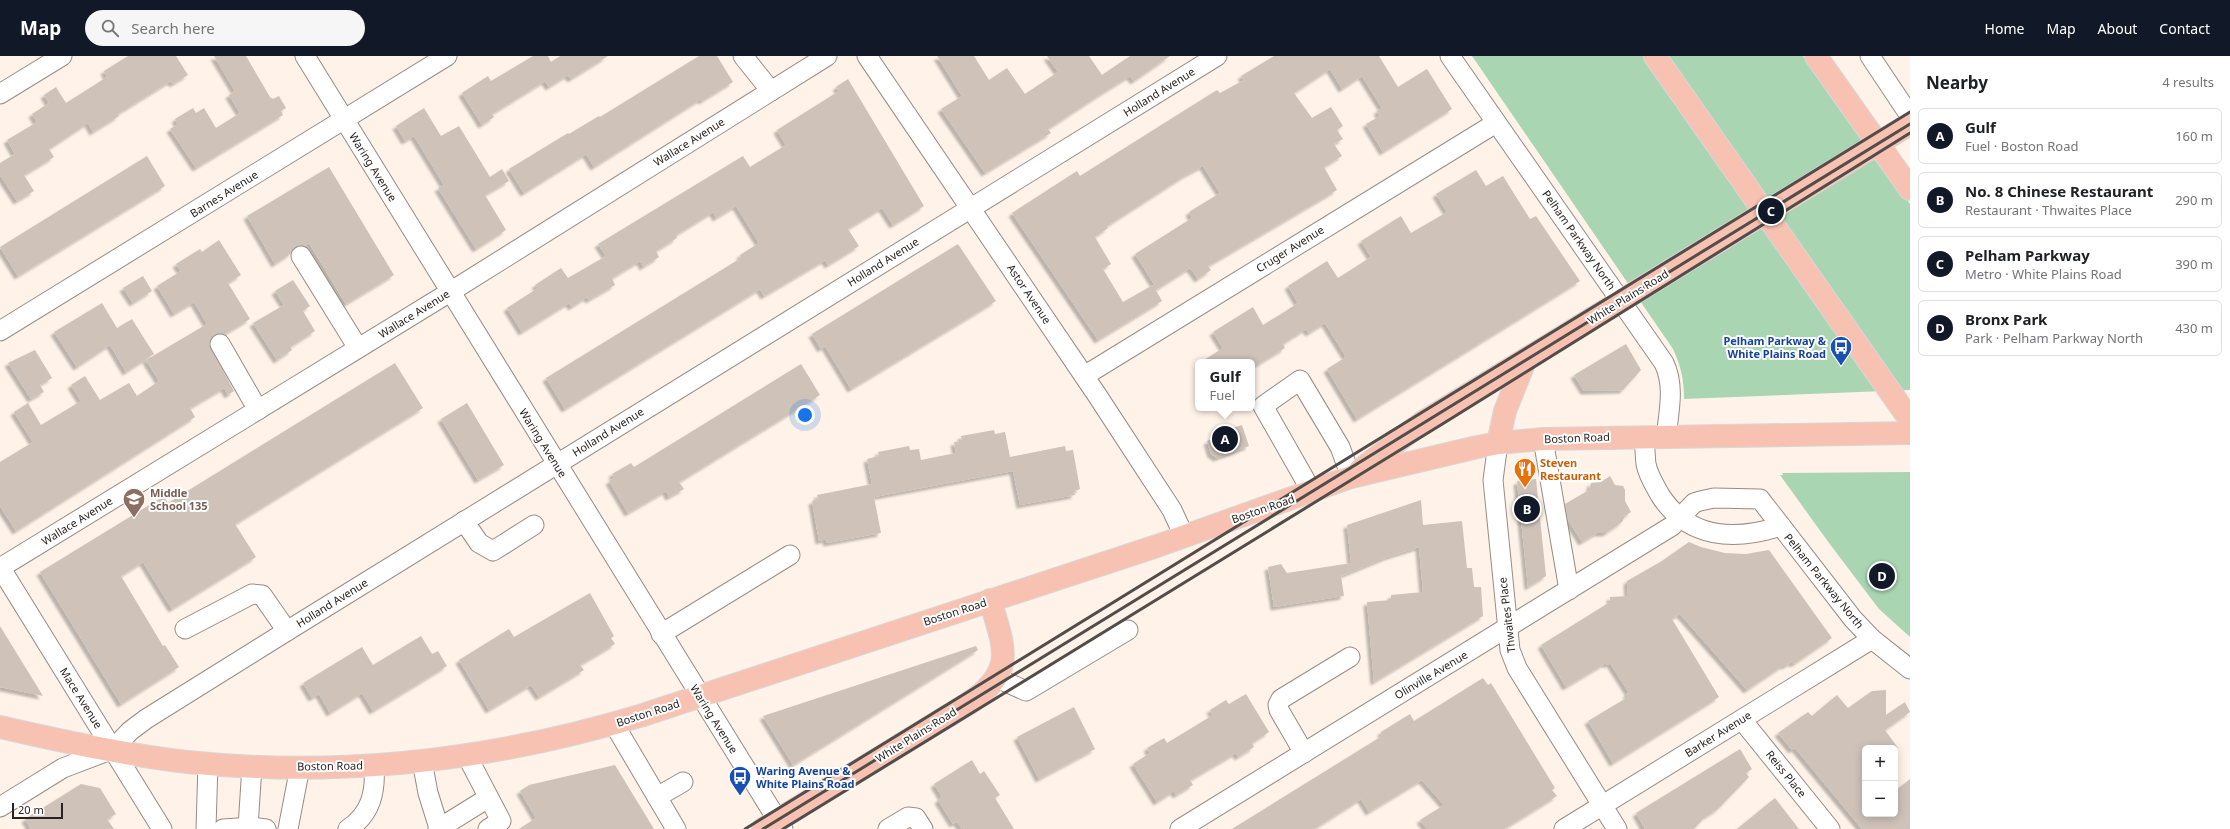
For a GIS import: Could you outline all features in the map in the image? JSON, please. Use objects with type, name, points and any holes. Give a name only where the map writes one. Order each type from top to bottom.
[{"type":"main road","points":[[1655,56],[1764,214],[1910,420]]},
{"type":"main road","points":[[1816,56],[1910,189]]},
{"type":"main road","name":"White Plains Road","points":[[1351,477],[1423,422],[1525,361],[1910,124]]},
{"type":"main road","points":[[1498,443],[1504,412],[1525,361]]},
{"type":"main road","name":"Boston Road","points":[[0,727],[171,760],[252,766],[300,767],[374,765],[467,756],[557,739],[614,724],[1184,536],[1351,477],[1434,456],[1498,443],[1543,439],[1644,436],[1666,437],[1910,433]]},
{"type":"main road","name":"White Plains Road","points":[[774,826],[969,703],[997,678],[1003,663],[1003,649],[990,600]]},
{"type":"street","points":[[0,94],[62,56]]},
{"type":"street","name":"Waring Avenue","points":[[305,56],[700,696],[774,826]]},
{"type":"street","name":"Barnes Avenue","points":[[0,332],[447,56]]},
{"type":"street","points":[[743,56],[771,91]]},
{"type":"street","name":"Wallace Avenue","points":[[0,568],[450,292],[827,56]]},
{"type":"street","name":"Astor Avenue","points":[[867,56],[1084,376],[1172,510],[1184,536]]},
{"type":"street","name":"Holland Avenue","points":[[0,807],[64,768],[114,749],[142,722],[464,520],[1218,56]]},
{"type":"street","name":"Pelham Parkway North","points":[[1450,56],[1664,362],[1670,378],[1670,405],[1666,437]]},
{"type":"street","points":[[1870,56],[1910,116]]},
{"type":"street","name":"Cruger Avenue","points":[[1084,376],[1496,123]]},
{"type":"street","points":[[301,256],[358,348]]},
{"type":"street","points":[[220,344],[258,410]]},
{"type":"street","points":[[1312,492],[1263,406],[1300,380],[1340,447],[1351,477]]},
{"type":"street","name":"Pelham Parkway North","points":[[1644,436],[1646,465],[1649,475],[1666,504],[1681,518],[1701,529],[1735,535],[1758,533],[1781,526],[1836,598],[1872,639],[1910,669]]},
{"type":"street","points":[[1543,439],[1569,590]]},
{"type":"street","name":"Thwaites Place","points":[[1498,443],[1493,480],[1506,629],[1510,650],[1517,668],[1617,829]]},
{"type":"street","name":"Olinville Avenue","points":[[1180,829],[1672,526],[1694,503],[1705,499],[1760,499],[1781,526]]},
{"type":"street","points":[[464,520],[479,543],[493,551],[534,525]]},
{"type":"street","points":[[661,634],[790,555]]},
{"type":"street","name":"Mace Avenue","points":[[0,568],[114,749],[162,829]]},
{"type":"street","points":[[185,629],[252,594],[262,595],[287,631]]},
{"type":"street","points":[[997,678],[1026,691],[1128,630]]},
{"type":"street","name":"Barker Avenue","points":[[1564,829],[1872,639]]},
{"type":"street","points":[[1304,753],[1279,710],[1278,705],[1281,699],[1350,657]]},
{"type":"street","name":"Reiss Place","points":[[1742,720],[1830,829]]},
{"type":"street","points":[[614,724],[676,829]]},
{"type":"street","points":[[467,756],[500,821],[488,829]]},
{"type":"street","points":[[422,761],[428,793],[438,829],[488,798]]},
{"type":"street","points":[[206,829],[208,763]]},
{"type":"street","points":[[348,829],[359,821],[369,808],[375,785],[374,765]]},
{"type":"street","points":[[223,829],[257,828],[252,766]]},
{"type":"street","points":[[288,829],[300,767]]},
{"type":"street","points":[[657,797],[683,782]]},
{"type":"street","points":[[888,829],[908,817],[916,818],[923,829]]},
{"type":"green space","points":[[1472,56],[1803,56],[1893,183],[1895,182],[1910,204],[1910,390],[1684,399],[1682,373],[1673,349]]},
{"type":"green space","points":[[1910,472],[1910,637],[1879,609],[1780,475],[1783,475],[1782,473]]},
{"type":"building","points":[[128,56],[176,56],[188,75],[173,84],[171,81],[118,114],[119,116],[93,132],[88,123],[49,149],[54,157],[24,175],[34,191],[17,201],[0,175],[0,163],[15,154],[7,140],[37,122],[32,114],[49,103],[44,95],[56,87],[66,103],[107,77],[104,71]]},
{"type":"building","points":[[214,56],[246,56],[270,97],[273,99],[279,96],[286,108],[281,111],[283,115],[196,168],[170,129],[178,124],[175,119],[193,108],[196,113],[204,108],[216,128],[240,113],[229,95],[235,91]]},
{"type":"building","points":[[533,56],[548,56],[551,62],[560,56],[608,56],[571,79],[568,75],[549,87],[545,81],[492,114],[494,117],[482,125],[462,93],[488,76],[491,81]]},
{"type":"building","points":[[699,56],[717,56],[733,82],[702,101],[701,99],[594,167],[586,154],[524,193],[509,169],[568,133],[569,134],[599,116],[600,117]]},
{"type":"building","points":[[937,56],[974,56],[989,80],[1007,68],[1025,94],[1058,72],[1047,56],[1089,56],[1102,75],[1130,56],[1170,56],[1134,81],[1130,76],[1098,96],[1048,129],[1051,133],[985,173],[941,109],[962,96]]},
{"type":"building","points":[[1274,56],[1379,56],[1398,87],[1427,69],[1452,109],[1383,152],[1366,124],[1380,116],[1377,111],[1382,108],[1362,76],[1342,89],[1330,69],[1294,93],[1312,118],[1331,107],[1343,126],[1337,130],[1343,139],[1334,144],[1342,156],[1324,167],[1337,190],[1208,266],[1211,270],[1198,279],[1190,268],[1157,289],[1135,254],[1192,218],[1189,212],[1220,193],[1203,166],[1186,175],[1107,226],[1108,228],[1095,237],[1111,264],[1103,269],[1123,302],[1153,285],[1162,301],[1098,340],[1012,213],[1077,171],[1080,176],[1217,90],[1220,93],[1244,80],[1241,76]]},
{"type":"building","points":[[848,79],[924,206],[893,225],[882,208],[848,229],[859,246],[828,265],[825,260],[764,296],[760,289],[565,409],[546,378],[741,258],[740,255],[759,243],[736,206],[716,218],[713,212],[676,235],[677,238],[656,251],[659,257],[643,267],[640,261],[612,278],[615,285],[589,300],[587,297],[572,307],[569,303],[522,332],[507,308],[538,288],[535,285],[561,268],[568,278],[606,256],[598,244],[743,156],[750,167],[786,145],[777,130],[839,91],[836,87]]},
{"type":"building","points":[[424,108],[441,136],[459,126],[490,177],[502,169],[509,181],[485,195],[506,230],[476,249],[438,188],[444,185],[414,136],[405,141],[396,126]]},
{"type":"building","points":[[147,156],[165,186],[18,276],[0,247]]},
{"type":"building","points":[[329,167],[394,275],[346,304],[309,243],[304,246],[296,246],[290,254],[275,264],[247,216]]},
{"type":"building","points":[[1476,170],[1486,186],[1503,176],[1530,219],[1536,216],[1580,281],[1357,419],[1327,369],[1346,357],[1325,323],[1309,333],[1306,329],[1283,344],[1285,348],[1255,366],[1255,359],[1206,359],[1223,348],[1213,332],[1253,307],[1263,325],[1281,314],[1298,303],[1288,286],[1327,261],[1338,278],[1371,257],[1361,241],[1401,216],[1411,233],[1447,212],[1436,194]]},
{"type":"building","points":[[219,240],[241,275],[228,283],[250,319],[225,334],[214,335],[209,344],[234,391],[228,395],[224,388],[190,408],[195,417],[16,531],[0,506],[0,462],[33,442],[14,412],[28,403],[41,425],[81,401],[71,385],[85,376],[100,400],[129,383],[137,396],[159,381],[146,360],[207,324],[194,302],[174,314],[157,286],[181,271],[176,264],[200,249],[202,252]]},
{"type":"building","points":[[958,244],[996,301],[851,389],[825,346],[821,349],[812,334]]},
{"type":"building","points":[[143,276],[152,291],[133,303],[123,288]]},
{"type":"building","points":[[293,280],[310,306],[303,311],[315,331],[290,347],[292,350],[277,360],[253,323],[284,305],[275,291]]},
{"type":"building","points":[[102,303],[117,328],[132,319],[154,354],[126,372],[110,345],[77,367],[54,332]]},
{"type":"building","points":[[1626,344],[1641,370],[1623,390],[1584,391],[1574,375]]},
{"type":"building","points":[[35,350],[52,378],[40,385],[44,392],[31,399],[8,363]]},
{"type":"building","points":[[395,363],[423,408],[235,524],[256,557],[172,609],[143,562],[121,576],[163,646],[165,645],[179,667],[121,704],[40,572],[164,496],[168,503]]},
{"type":"building","points":[[801,364],[820,395],[679,482],[684,489],[669,497],[666,491],[628,513],[609,481],[614,478],[612,474],[631,463],[634,467]]},
{"type":"building","points":[[467,403],[504,465],[478,480],[441,419]]},
{"type":"building","points":[[1242,425],[1249,446],[1217,458],[1211,454],[1207,441],[1222,435],[1220,432]]},
{"type":"building","points":[[994,430],[995,434],[1005,432],[1010,457],[1065,446],[1066,451],[1073,450],[1080,489],[1074,491],[1075,495],[1020,505],[1013,471],[874,497],[881,533],[827,543],[826,539],[819,541],[812,501],[818,499],[817,495],[872,484],[867,459],[879,456],[878,452],[909,446],[910,450],[919,449],[921,460],[956,453],[954,442],[962,441],[961,436]]},
{"type":"building","points":[[1610,476],[1615,485],[1623,486],[1625,490],[1625,501],[1631,512],[1625,516],[1622,522],[1606,533],[1597,533],[1582,542],[1568,520],[1565,504],[1589,490],[1591,483],[1601,482]]},
{"type":"building","points":[[1536,479],[1546,576],[1528,587],[1517,481]]},
{"type":"building","points":[[1421,500],[1423,525],[1462,521],[1467,568],[1472,568],[1474,587],[1481,587],[1483,616],[1374,682],[1367,602],[1391,600],[1391,595],[1423,592],[1419,547],[1387,557],[1341,576],[1344,596],[1274,607],[1268,567],[1281,564],[1287,573],[1351,563],[1347,525]]},
{"type":"building","points":[[1689,542],[1701,547],[1725,553],[1746,554],[1769,550],[1832,638],[1794,664],[1792,662],[1785,666],[1784,665],[1747,690],[1680,614],[1672,619],[1719,697],[1613,763],[1588,721],[1628,697],[1626,694],[1629,693],[1610,663],[1607,665],[1606,663],[1566,687],[1541,645],[1610,602],[1610,597],[1628,596],[1627,581],[1662,561]]},
{"type":"building","points":[[590,593],[614,636],[611,638],[615,644],[580,665],[584,670],[539,697],[531,685],[489,710],[459,660],[509,629],[514,637]]},
{"type":"building","points":[[0,626],[43,696],[0,687]]},
{"type":"building","points":[[421,636],[432,654],[438,651],[447,666],[373,711],[362,693],[330,713],[319,694],[312,698],[303,683],[362,647],[373,665]]},
{"type":"building","points":[[976,646],[978,650],[793,765],[763,716]]},
{"type":"building","points":[[1483,678],[1488,685],[1491,683],[1555,788],[1552,790],[1557,796],[1504,829],[1427,829],[1420,820],[1444,805],[1422,780],[1369,812],[1361,799],[1314,829],[1232,829],[1382,736],[1381,732],[1410,714],[1414,721]]},
{"type":"building","points":[[1886,690],[1886,715],[1905,702],[1910,712],[1885,730],[1896,745],[1862,745],[1862,817],[1898,817],[1898,789],[1910,779],[1910,829],[1862,829],[1795,748],[1792,750],[1778,733],[1808,712],[1812,716],[1837,695],[1848,708],[1872,691]]},
{"type":"building","points":[[1246,694],[1269,732],[1252,743],[1254,747],[1238,757],[1236,753],[1190,780],[1193,785],[1176,795],[1174,791],[1157,802],[1133,764],[1150,753],[1147,748],[1164,738],[1167,743],[1213,715],[1210,710],[1226,700],[1229,704]]},
{"type":"building","points":[[1074,707],[1095,749],[1039,779],[1017,737]]},
{"type":"building","points":[[1740,749],[1752,769],[1746,773],[1749,777],[1718,809],[1705,817],[1694,829],[1645,829],[1636,813]]},
{"type":"building","points":[[972,760],[980,774],[984,771],[1000,795],[995,798],[1014,829],[962,829],[957,822],[953,824],[938,800],[942,797],[934,784]]},
{"type":"building","points":[[615,765],[654,829],[519,829],[536,818],[520,791],[529,785]]},
{"type":"building","points":[[81,784],[100,788],[116,814],[107,819],[114,829],[31,829],[25,819]]},
{"type":"building","points":[[1775,798],[1799,829],[1737,829]]},
{"type":"railway","points":[[745,829],[1910,112]]},
{"type":"railway","points":[[763,829],[1910,124]]},
{"type":"railway","points":[[783,829],[1444,423],[1910,133]]},
{"type":"place","name":"Pelham Parkway","points":[[1771,211]]},
{"type":"place","name":"Pelham Parkway & White Plains Road","points":[[1841,366]]},
{"type":"place","name":"Gulf","points":[[1225,439]]},
{"type":"place","name":"Steven Restaurant","points":[[1525,488]]},
{"type":"place","name":"No. 8 Chinese Restaurant","points":[[1527,509]]},
{"type":"place","name":"Middle School 135","points":[[134,518]]},
{"type":"place","name":"Bronx Park","points":[[1882,576]]},
{"type":"place","name":"Waring Avenue & White Plains Road","points":[[740,796]]}]
